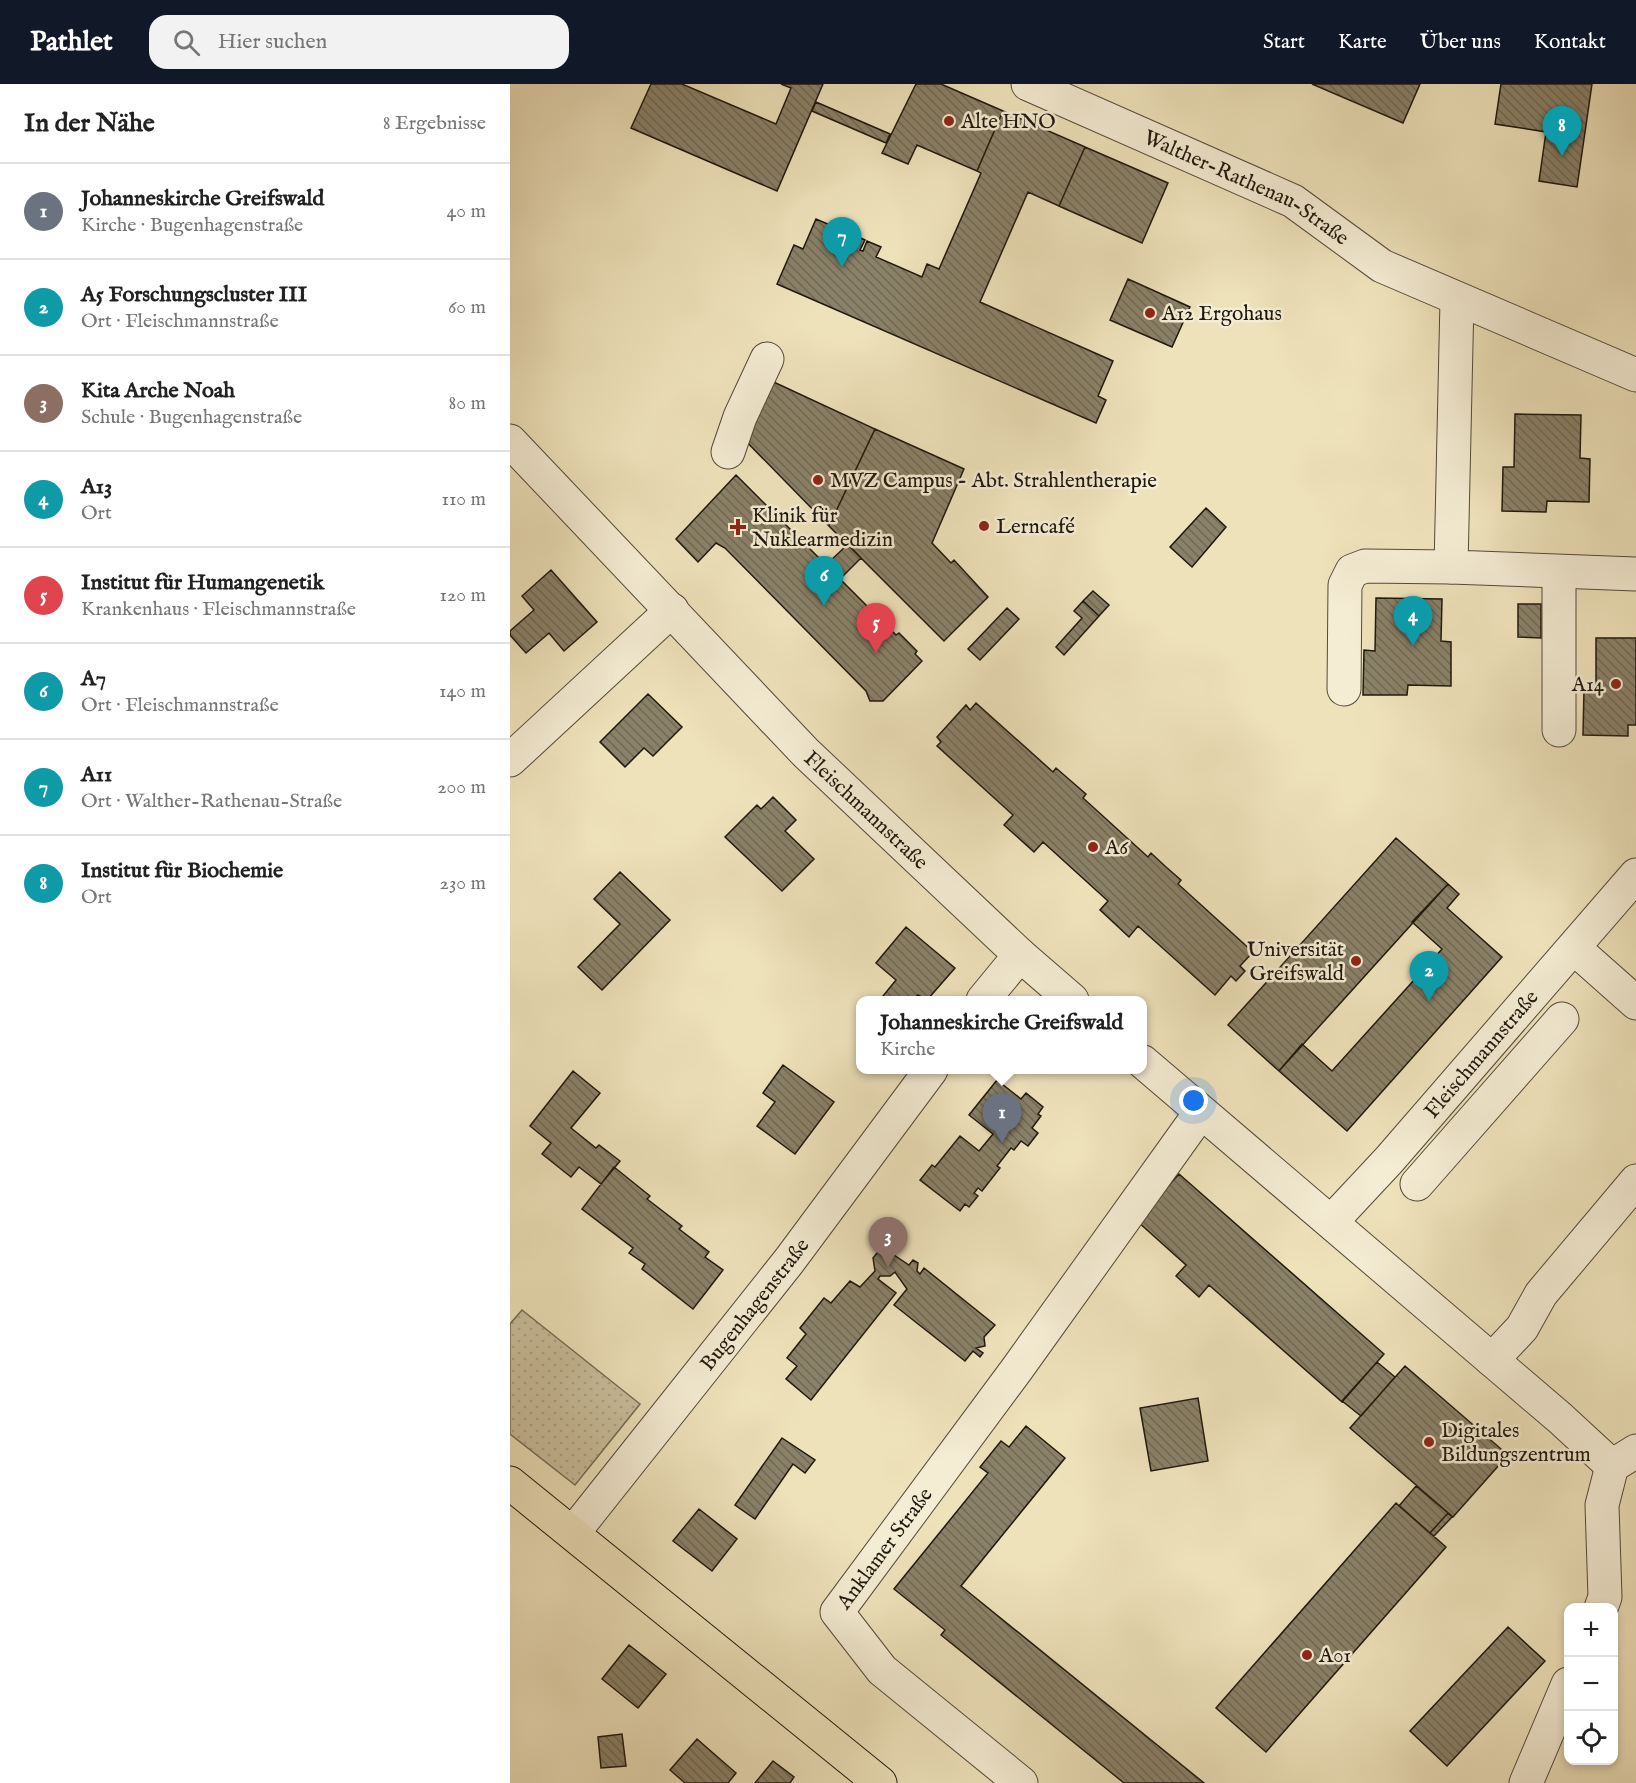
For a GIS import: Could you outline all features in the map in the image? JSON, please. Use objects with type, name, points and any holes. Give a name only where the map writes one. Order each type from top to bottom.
[{"type":"main road","points":[[510,1483],[880,1783]]},
{"type":"street","name":"Walther-Rathenau-Straße","points":[[1028,84],[1293,201],[1382,266],[1636,375]]},
{"type":"street","points":[[1451,567],[1457,300]]},
{"type":"street","points":[[728,452],[740,417],[766,359]]},
{"type":"street","name":"Fleischmannstraße","points":[[510,441],[806,753],[1020,955],[1067,996]]},
{"type":"street","points":[[1344,688],[1345,585],[1352,571],[1365,566],[1636,574]]},
{"type":"street","points":[[1559,573],[1559,730]]},
{"type":"street","points":[[510,760],[672,610]]},
{"type":"street","name":"Fleischmannstraße","points":[[1332,1221],[1574,948],[1636,874]]},
{"type":"street","points":[[1574,948],[1636,1003]]},
{"type":"street","points":[[986,996],[1020,955]]},
{"type":"street","points":[[1417,1184],[1562,1019]]},
{"type":"street","points":[[1147,1065],[1484,1353],[1624,1458],[1602,1505],[1605,1597],[1602,1603]]},
{"type":"street","name":"Bugenhagenstraße","points":[[573,1533],[789,1260],[929,1074]]},
{"type":"street","name":"Anklamer Straße","points":[[1021,1783],[882,1670],[837,1612],[1017,1369],[1201,1112]]},
{"type":"street","points":[[1484,1353],[1506,1315],[1541,1294],[1636,1181]]},
{"type":"street","points":[[1526,1783],[1564,1696]]},
{"type":"shaded area","points":[[522,1310],[640,1404],[575,1485],[510,1434],[510,1324]]},
{"type":"building","points":[[651,84],[682,84],[776,124],[791,88],[781,84],[823,84],[777,191],[631,128]]},
{"type":"building","name":"Alte HNO","points":[[916,84],[941,84],[1003,111],[977,171],[917,145],[908,164],[882,153]]},
{"type":"building","points":[[1312,84],[1420,84],[1403,123]]},
{"type":"building","points":[[1501,84],[1592,84],[1577,187],[1539,181],[1546,132],[1495,124]]},
{"type":"building","points":[[816,102],[890,134],[886,143],[812,111]]},
{"type":"building","points":[[1003,111],[1085,147],[1059,206],[1028,192],[980,302],[1113,361],[1098,396],[1106,400],[1096,423],[777,284],[794,245],[803,249],[816,219],[865,240],[860,250],[863,251],[867,241],[881,247],[876,257],[922,277],[927,264],[939,269],[981,173],[977,171]]},
{"type":"building","name":"Alte HNO","points":[[1085,147],[1168,183],[1142,243],[1059,206]]},
{"type":"building","name":"A12 Ergohaus","points":[[1128,279],[1190,307],[1172,347],[1110,320]]},
{"type":"building","name":"MVZ Campus - Abt. Strahlentherapie","points":[[765,378],[875,429],[829,526],[739,434]]},
{"type":"building","points":[[1515,414],[1581,415],[1580,458],[1590,459],[1589,502],[1547,501],[1546,512],[1502,511],[1503,467],[1514,467]]},
{"type":"building","points":[[875,429],[964,469],[932,543],[951,563],[954,560],[988,597],[944,641],[829,526]]},
{"type":"building","points":[[736,475],[896,635],[899,633],[917,651],[915,654],[922,661],[883,701],[870,701],[866,691],[725,548],[716,543],[698,562],[676,539]]},
{"type":"building","points":[[1206,508],[1226,527],[1192,567],[1170,547]]},
{"type":"building","points":[[848,544],[861,558],[840,579],[826,565]]},
{"type":"building","points":[[551,570],[597,622],[564,651],[549,633],[526,653],[510,635],[510,631],[534,610],[522,596]]},
{"type":"building","points":[[1093,591],[1109,605],[1099,616],[1083,601]]},
{"type":"building","points":[[1376,598],[1442,599],[1441,641],[1451,642],[1451,686],[1408,685],[1407,695],[1363,695],[1364,650],[1375,651]]},
{"type":"building","points":[[1083,601],[1099,616],[1064,655],[1056,647],[1082,618],[1074,611]]},
{"type":"building","points":[[1518,604],[1541,604],[1541,638],[1518,637]]},
{"type":"building","points":[[1007,608],[1019,619],[980,660],[968,649]]},
{"type":"building","name":"A14","points":[[1596,638],[1636,638],[1636,725],[1628,725],[1628,736],[1583,735],[1584,690],[1596,690]]},
{"type":"building","points":[[648,694],[682,727],[653,756],[644,748],[625,767],[600,742]]},
{"type":"building","name":"A6","points":[[976,703],[1053,772],[1056,768],[1086,794],[1083,798],[1148,857],[1151,853],[1181,880],[1178,884],[1253,952],[1240,966],[1245,971],[1236,981],[1231,976],[1215,995],[1138,926],[1129,937],[1100,910],[1108,901],[1043,842],[1034,852],[1004,825],[1013,815],[937,746],[941,742],[937,737],[966,705],[970,710]]},
{"type":"building","points":[[773,797],[796,820],[785,831],[814,859],[782,891],[725,837],[757,805],[761,809]]},
{"type":"building","points":[[1396,838],[1448,884],[1279,1071],[1228,1025]]},
{"type":"building","points":[[620,872],[670,920],[602,990],[578,967],[620,924],[594,899]]},
{"type":"building","points":[[1448,884],[1459,894],[1447,908],[1502,957],[1347,1131],[1279,1071],[1302,1044],[1332,1071],[1442,949],[1412,922]]},
{"type":"building","points":[[906,927],[955,968],[930,996],[883,996],[896,980],[876,963]]},
{"type":"building","points":[[783,1065],[834,1102],[795,1154],[757,1126],[775,1102],[763,1093]]},
{"type":"building","points":[[573,1071],[600,1093],[571,1128],[596,1148],[599,1145],[620,1161],[601,1184],[579,1167],[571,1177],[542,1154],[551,1143],[530,1126]]},
{"type":"building","points":[[997,1080],[1021,1099],[1026,1093],[1043,1107],[1038,1114],[1041,1116],[1032,1128],[1038,1133],[1028,1146],[1021,1141],[1014,1150],[1011,1148],[997,1166],[1000,1168],[982,1191],[978,1188],[974,1193],[978,1196],[969,1207],[965,1204],[960,1211],[920,1180],[932,1165],[935,1167],[960,1136],[979,1151],[993,1134],[969,1115]]},
{"type":"building","points":[[614,1167],[650,1196],[647,1199],[682,1226],[679,1229],[709,1252],[705,1257],[723,1270],[693,1309],[642,1269],[645,1264],[629,1253],[633,1248],[582,1209]]},
{"type":"building","points":[[1179,1174],[1384,1354],[1342,1402],[1209,1285],[1199,1297],[1176,1276],[1186,1265],[1137,1221]]},
{"type":"building","points":[[882,1247],[909,1265],[913,1260],[918,1263],[917,1271],[920,1274],[924,1268],[995,1325],[984,1337],[985,1346],[976,1348],[983,1353],[980,1357],[973,1351],[965,1361],[894,1305],[907,1289],[895,1272],[890,1276],[880,1276],[878,1279],[896,1293],[811,1400],[786,1379],[797,1366],[787,1358],[806,1334],[800,1328],[824,1298],[831,1303],[850,1281],[860,1287],[875,1271],[873,1258]]},
{"type":"building","points":[[1377,1362],[1395,1377],[1361,1416],[1342,1401]]},
{"type":"building","name":"Digitales Bildungszentrum","points":[[1405,1366],[1508,1455],[1453,1517],[1350,1428]]},
{"type":"building","points":[[1198,1398],[1208,1461],[1151,1471],[1140,1408]]},
{"type":"building","points":[[1026,1426],[1065,1458],[961,1586],[1204,1783],[1124,1783],[941,1635],[945,1630],[894,1589],[988,1473],[980,1467],[1001,1441],[1009,1447]]},
{"type":"building","points":[[782,1438],[815,1460],[805,1473],[793,1464],[755,1519],[735,1505]]},
{"type":"building","points":[[1416,1486],[1448,1513],[1430,1533],[1399,1506]]},
{"type":"building","name":"A01","points":[[1396,1503],[1446,1547],[1266,1752],[1216,1708]]},
{"type":"building","points":[[699,1509],[737,1539],[712,1571],[673,1541]]},
{"type":"building","points":[[1448,1513],[1452,1517],[1434,1536],[1430,1533]]},
{"type":"building","points":[[1508,1627],[1545,1661],[1447,1766],[1410,1731]]},
{"type":"building","points":[[629,1645],[666,1674],[638,1708],[602,1679]]},
{"type":"building","points":[[622,1734],[626,1766],[601,1768],[598,1737]]},
{"type":"building","points":[[697,1739],[736,1773],[728,1783],[685,1783],[670,1770]]},
{"type":"building","points":[[773,1761],[794,1777],[790,1783],[755,1783]]},
{"type":"place","name":"Alte HNO","points":[[949,121]]},
{"type":"place","name":"Institut für Biochemie","points":[[1562,156]]},
{"type":"place","name":"A11","points":[[842,267]]},
{"type":"place","name":"A12 Ergohaus","points":[[1150,313]]},
{"type":"place","name":"MVZ Campus - Abt. Strahlentherapie","points":[[818,480]]},
{"type":"place","name":"Lerncafé","points":[[984,526]]},
{"type":"place","name":"Klinik für Nuklearmedizin","points":[[738,527]]},
{"type":"place","name":"A7","points":[[824,606]]},
{"type":"place","name":"A13","points":[[1413,646]]},
{"type":"place","name":"Institut für Humangenetik","points":[[876,653]]},
{"type":"place","name":"A14","points":[[1616,684]]},
{"type":"place","name":"A6","points":[[1093,847]]},
{"type":"place","name":"Universität Greifswald","points":[[1356,961]]},
{"type":"place","name":"A5 Forschungscluster III","points":[[1429,1001]]},
{"type":"place","name":"Johanneskirche Greifswald","points":[[1002,1143]]},
{"type":"place","name":"Kita Arche Noah","points":[[888,1267]]},
{"type":"place","name":"Digitales Bildungszentrum","points":[[1429,1442]]},
{"type":"place","name":"A01","points":[[1307,1655]]}]
